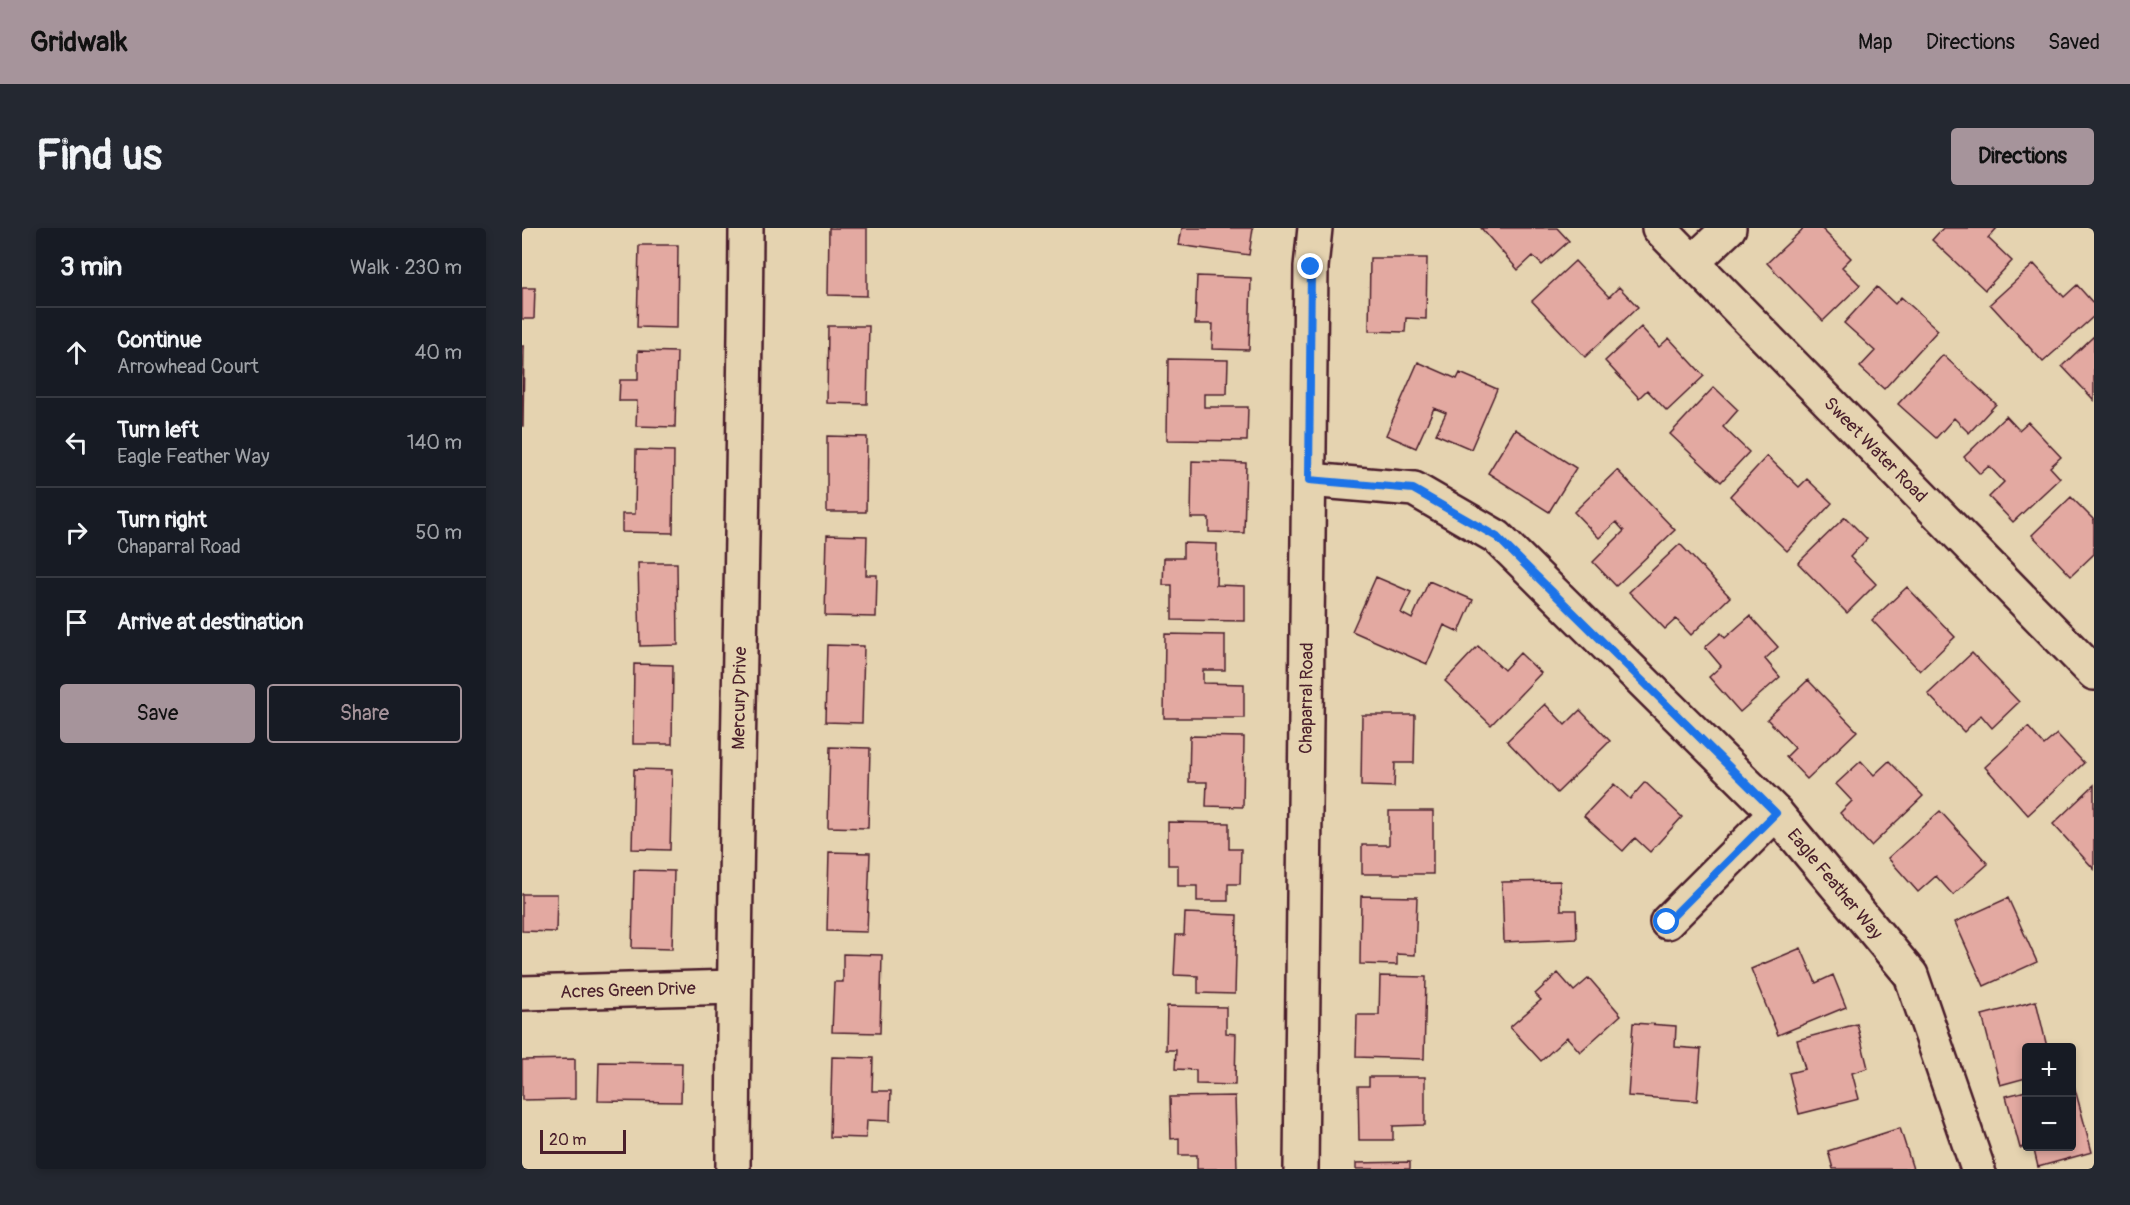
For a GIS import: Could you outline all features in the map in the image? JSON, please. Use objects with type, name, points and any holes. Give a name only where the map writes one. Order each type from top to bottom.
[{"type":"street","name":"Mercury Drive","points":[[733,1169],[747,228]]},
{"type":"street","name":"Chaparral Road","points":[[1301,1169],[1311,267],[1315,228]]},
{"type":"street","name":"Sweet Water Road","points":[[1659,228],[2094,673]]},
{"type":"street","points":[[1692,263],[1728,228]]},
{"type":"street","name":"Eagle Feather Way","points":[[1309,480],[1413,489],[1497,537],[1776,813],[1911,975],[1978,1169]]},
{"type":"street","points":[[1667,922],[1776,813]]},
{"type":"street","name":"Acres Green Drive","points":[[522,993],[734,987]]},
{"type":"building","points":[[829,228],[867,228],[867,296],[828,295]]},
{"type":"building","points":[[1182,228],[1253,228],[1249,255],[1179,245]]},
{"type":"building","points":[[1481,228],[1557,228],[1569,241],[1542,265],[1533,256],[1518,270]]},
{"type":"building","points":[[1804,228],[1821,228],[1851,258],[1842,267],[1860,285],[1823,321],[1767,263]]},
{"type":"building","points":[[1943,228],[1997,228],[1988,238],[2012,261],[1985,290],[1932,240]]},
{"type":"building","points":[[639,245],[678,245],[677,328],[637,327]]},
{"type":"building","points":[[1370,258],[1427,258],[1426,319],[1406,318],[1405,332],[1369,331]]},
{"type":"building","points":[[1575,261],[1609,297],[1619,287],[1638,307],[1585,357],[1532,301]]},
{"type":"building","points":[[2034,264],[2064,297],[2077,285],[2094,304],[2094,316],[2043,362],[1990,304]]},
{"type":"building","points":[[1197,276],[1251,278],[1249,350],[1212,349],[1213,324],[1195,324]]},
{"type":"building","points":[[1877,287],[1895,304],[1901,297],[1938,330],[1884,389],[1860,367],[1875,351],[1844,323]]},
{"type":"building","points":[[522,288],[535,288],[534,319],[522,319]]},
{"type":"building","points":[[828,326],[869,326],[867,404],[827,403]]},
{"type":"building","points":[[1641,327],[1659,347],[1669,338],[1704,376],[1667,411],[1647,390],[1639,398],[1605,361]]},
{"type":"building","points":[[2094,336],[2094,400],[2062,366]]},
{"type":"building","points":[[522,346],[524,346],[523,426],[522,426]]},
{"type":"building","points":[[638,351],[677,352],[675,427],[636,426],[637,401],[619,401],[620,380],[638,380]]},
{"type":"building","points":[[1943,355],[1996,404],[1969,433],[1954,418],[1936,438],[1898,404]]},
{"type":"building","points":[[1168,359],[1228,360],[1227,394],[1204,394],[1204,407],[1248,407],[1247,441],[1167,440]]},
{"type":"building","points":[[1418,362],[1457,379],[1460,373],[1497,389],[1471,449],[1436,434],[1446,413],[1434,408],[1416,448],[1386,435]]},
{"type":"building","points":[[1714,387],[1738,410],[1723,427],[1749,452],[1721,482],[1670,434]]},
{"type":"building","points":[[2006,416],[2019,430],[2028,422],[2061,457],[2050,467],[2060,478],[2013,522],[1989,497],[2004,482],[1989,466],[1980,474],[1964,457]]},
{"type":"building","points":[[1515,429],[1576,468],[1549,512],[1488,473]]},
{"type":"building","points":[[827,436],[867,437],[866,512],[827,512]]},
{"type":"building","points":[[636,450],[674,451],[673,533],[622,532],[622,514],[635,514]]},
{"type":"building","points":[[1767,456],[1799,487],[1807,479],[1832,503],[1787,551],[1730,496]]},
{"type":"building","points":[[1192,461],[1246,463],[1244,533],[1209,532],[1209,518],[1191,518]]},
{"type":"building","points":[[1617,470],[1675,530],[1616,586],[1593,562],[1624,531],[1616,522],[1599,538],[1574,512]]},
{"type":"building","points":[[2071,497],[2094,520],[2094,554],[2071,576],[2032,535]]},
{"type":"building","points":[[1845,517],[1867,539],[1850,557],[1876,584],[1847,613],[1798,563]]},
{"type":"building","points":[[827,535],[867,536],[866,575],[877,575],[876,617],[825,616]]},
{"type":"building","points":[[1183,543],[1217,544],[1216,585],[1245,586],[1245,621],[1172,620],[1172,585],[1163,585],[1164,558],[1183,558]]},
{"type":"building","points":[[1680,544],[1730,597],[1691,635],[1676,619],[1665,629],[1629,592]]},
{"type":"building","points":[[638,563],[677,563],[678,645],[640,646]]},
{"type":"building","points":[[1376,577],[1411,592],[1401,613],[1412,619],[1429,581],[1473,600],[1459,632],[1444,625],[1427,664],[1352,631]]},
{"type":"building","points":[[1907,587],[1955,637],[1920,671],[1872,620]]},
{"type":"building","points":[[1750,616],[1778,647],[1765,659],[1780,677],[1740,712],[1709,677],[1721,666],[1705,647],[1721,633],[1725,638]]},
{"type":"building","points":[[1165,634],[1225,635],[1225,670],[1203,670],[1203,683],[1244,684],[1244,718],[1164,718]]},
{"type":"building","points":[[827,645],[864,646],[862,723],[825,722]]},
{"type":"building","points":[[1478,646],[1504,670],[1520,653],[1541,673],[1491,725],[1445,681]]},
{"type":"building","points":[[1972,653],[2019,702],[1992,728],[1981,715],[1964,732],[1928,694]]},
{"type":"building","points":[[634,664],[673,665],[672,744],[633,744]]},
{"type":"building","points":[[1808,680],[1857,731],[1807,779],[1786,757],[1795,748],[1767,719]]},
{"type":"building","points":[[1545,704],[1565,725],[1580,710],[1610,741],[1557,793],[1507,741]]},
{"type":"building","points":[[1362,715],[1415,715],[1414,763],[1395,763],[1394,787],[1361,786]]},
{"type":"building","points":[[2028,727],[2044,745],[2057,734],[2084,763],[2028,815],[1985,767]]},
{"type":"building","points":[[1190,736],[1244,737],[1243,807],[1206,806],[1207,782],[1189,782]]},
{"type":"building","points":[[830,747],[870,748],[868,828],[828,827]]},
{"type":"building","points":[[1861,761],[1874,775],[1889,761],[1923,796],[1871,846],[1840,813],[1852,801],[1836,784]]},
{"type":"building","points":[[634,769],[672,770],[670,850],[632,849]]},
{"type":"building","points":[[1645,782],[1682,817],[1650,852],[1635,838],[1623,851],[1584,816],[1614,784],[1630,799]]},
{"type":"building","points":[[2094,785],[2094,869],[2053,824]]},
{"type":"building","points":[[1389,811],[1433,811],[1433,874],[1362,874],[1362,845],[1389,845]]},
{"type":"building","points":[[1940,811],[1988,864],[1953,895],[1936,876],[1918,892],[1888,858]]},
{"type":"building","points":[[1168,822],[1229,823],[1229,849],[1241,849],[1240,884],[1228,884],[1228,901],[1197,901],[1197,886],[1178,886],[1178,865],[1168,865]]},
{"type":"building","points":[[829,852],[870,853],[867,932],[827,931]]},
{"type":"building","points":[[634,870],[674,871],[672,949],[632,948]]},
{"type":"building","points":[[1560,881],[1561,910],[1576,910],[1577,939],[1504,942],[1502,882]]},
{"type":"building","points":[[522,894],[557,894],[556,932],[522,931]]},
{"type":"building","points":[[1361,896],[1417,897],[1415,955],[1397,954],[1397,965],[1360,964]]},
{"type":"building","points":[[2008,898],[2037,962],[1984,986],[1955,922]]},
{"type":"building","points":[[1185,913],[1237,915],[1235,994],[1198,993],[1198,976],[1174,975],[1176,935],[1184,935]]},
{"type":"building","points":[[1801,948],[1816,983],[1833,975],[1846,1007],[1778,1035],[1751,969]]},
{"type":"building","points":[[843,954],[882,955],[880,1033],[832,1032],[834,982],[843,982]]},
{"type":"building","points":[[1558,973],[1574,991],[1589,978],[1621,1015],[1580,1052],[1567,1037],[1541,1061],[1510,1027],[1541,1000],[1535,994]]},
{"type":"building","points":[[1380,976],[1426,977],[1424,1059],[1356,1057],[1357,1015],[1379,1015]]},
{"type":"building","points":[[2036,1001],[2046,1043],[2022,1043],[2022,1079],[2000,1085],[1982,1015]]},
{"type":"building","points":[[1167,1006],[1226,1007],[1226,1033],[1236,1034],[1235,1085],[1196,1084],[1196,1070],[1175,1069],[1176,1050],[1166,1050]]},
{"type":"building","points":[[1633,1023],[1676,1026],[1675,1047],[1701,1049],[1697,1101],[1628,1096]]},
{"type":"building","points":[[1857,1024],[1868,1068],[1852,1073],[1859,1099],[1799,1114],[1789,1073],[1805,1069],[1797,1040]]},
{"type":"building","points":[[832,1057],[873,1058],[872,1091],[891,1091],[890,1121],[867,1120],[866,1138],[830,1137]]},
{"type":"building","points":[[575,1059],[575,1099],[522,1100],[522,1060]]},
{"type":"building","points":[[599,1062],[682,1063],[681,1102],[598,1101]]},
{"type":"building","points":[[1369,1077],[1425,1077],[1425,1125],[1393,1126],[1393,1140],[1359,1140],[1358,1086],[1369,1086]]},
{"type":"building","points":[[2022,1092],[2022,1147],[2020,1148],[2006,1096]]},
{"type":"building","points":[[2076,1093],[2092,1152],[2038,1167],[2034,1151],[2076,1151]]},
{"type":"building","points":[[1235,1096],[1237,1169],[1197,1169],[1197,1155],[1179,1155],[1179,1138],[1171,1139],[1170,1097]]},
{"type":"building","points":[[1900,1128],[1913,1169],[1833,1169],[1828,1151]]},
{"type":"building","points":[[1410,1162],[1410,1169],[1356,1169],[1356,1163]]},
{"type":"route","points":[[1311,267],[1309,480],[1413,489],[1497,537],[1776,813],[1667,922]]}]
